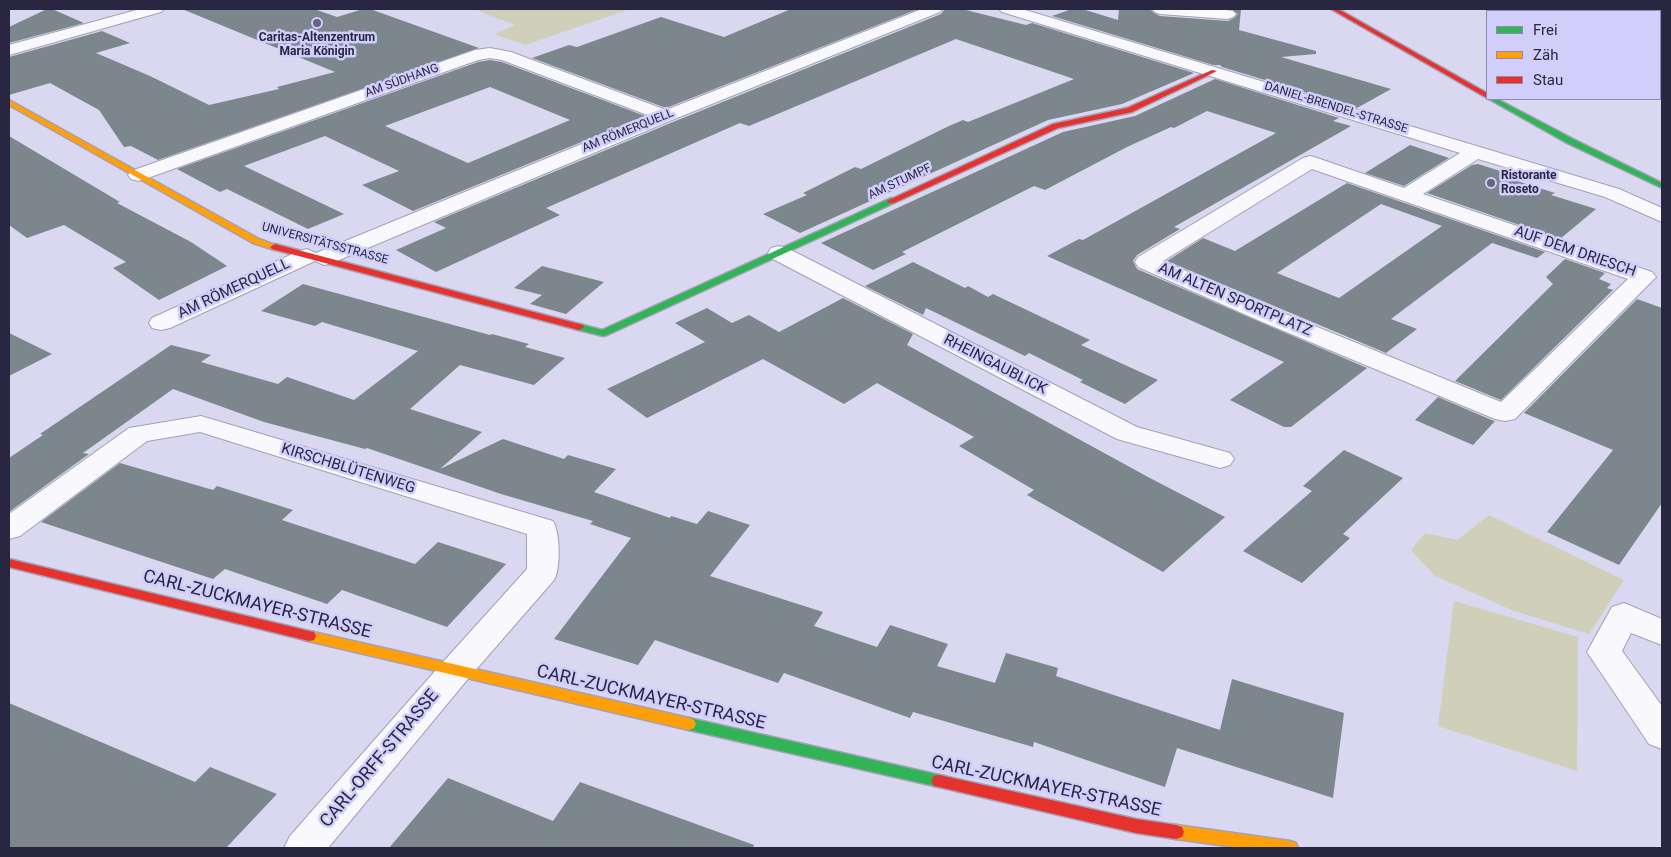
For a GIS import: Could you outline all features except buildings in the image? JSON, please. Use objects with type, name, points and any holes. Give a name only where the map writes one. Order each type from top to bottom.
[{"type":"street","points":[[9,50],[156,9]]},
{"type":"street","name":"AM RÖMERQUELL","points":[[161,323],[315,257],[935,9]]},
{"type":"street","name":"DANIEL-BRENDEL-STRASSE","points":[[1007,9],[1612,193],[1662,216]]},
{"type":"street","points":[[1160,9],[1228,14]]},
{"type":"street","points":[[1334,9],[1486,95]]},
{"type":"street","name":"AM SÜDHANG","points":[[138,175],[475,55],[490,53],[504,55],[666,116]]},
{"type":"street","name":"AM STUMPF","points":[[603,333],[1056,126],[1129,110],[1214,71]]},
{"type":"street","points":[[1494,100],[1570,141],[1662,186]]},
{"type":"street","name":"UNIVERSITÄTSSTRASSE","points":[[9,102],[256,241],[603,333]]},
{"type":"street","points":[[1407,195],[1477,151]]},
{"type":"street","name":"AM ALTEN SPORTPLATZ","points":[[1407,195],[1310,162],[1146,262],[1269,316],[1505,413]]},
{"type":"street","name":"AUF DEM DRIESCH","points":[[1407,195],[1644,277],[1505,413]]},
{"type":"street","name":"RHEINGAUBLICK","points":[[779,253],[1127,433],[1220,458]]},
{"type":"street","name":"KIRSCHBLÜTENWEG","points":[[9,529],[139,434],[201,424],[542,528],[543,572],[456,671]]},
{"type":"street","name":"CARL-ZUCKMAYER-STRASSE","points":[[9,563],[456,671],[1136,826],[1290,848]]},
{"type":"street","points":[[1662,633],[1624,615],[1604,652],[1662,734]]},
{"type":"street","name":"CARL-ORFF-STRASSE","points":[[304,848],[456,671]]},
{"type":"green space","points":[[487,9],[630,9],[525,45],[494,34],[515,25],[478,11]]},
{"type":"green space","points":[[1489,515],[1624,580],[1589,634],[1514,611],[1435,576],[1411,550],[1425,533],[1457,540]]},
{"type":"green space","points":[[1454,601],[1578,637],[1577,771],[1438,726]]},
{"type":"traffic: fast","points":[[1494,100],[1570,141],[1662,186]]},
{"type":"traffic: fast","points":[[579,327],[603,333],[891,201]]},
{"type":"traffic: fast","points":[[689,724],[939,781]]},
{"type":"traffic: slow","points":[[9,102],[256,241],[275,247]]},
{"type":"traffic: slow","points":[[309,636],[689,724]]},
{"type":"traffic: slow","points":[[1176,832],[1290,848]]},
{"type":"traffic: jam","points":[[1334,9],[1486,95]]},
{"type":"traffic: jam","points":[[891,201],[1056,126],[1129,110],[1214,71]]},
{"type":"traffic: jam","points":[[275,247],[579,327]]},
{"type":"traffic: jam","points":[[9,563],[309,636]]},
{"type":"traffic: jam","points":[[939,781],[1136,826],[1176,832]]},
{"type":"place","name":"Caritas-Altenzentrum Maria Königin","points":[[317,23]]},
{"type":"place","name":"Ristorante Roseto","points":[[1491,183]]}]
